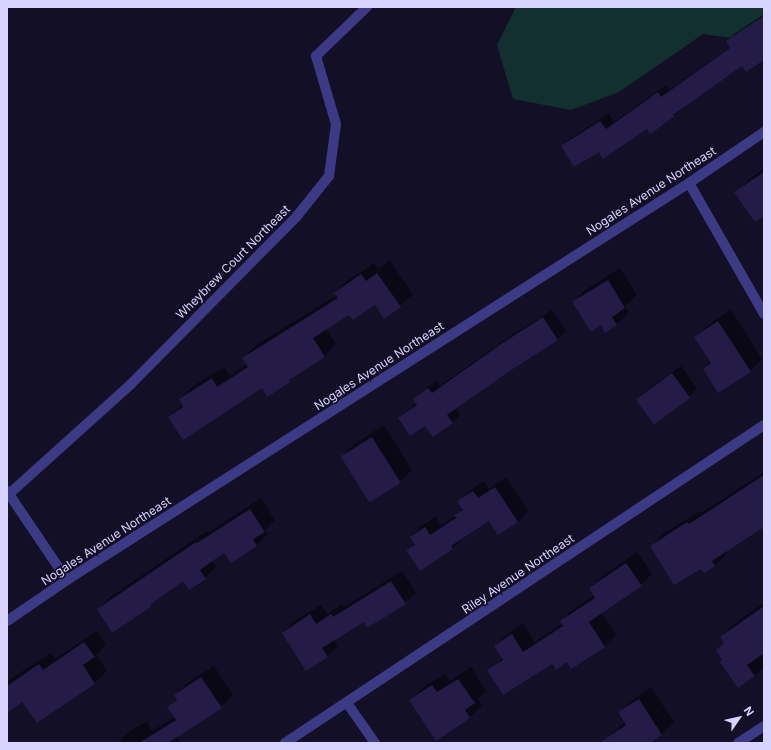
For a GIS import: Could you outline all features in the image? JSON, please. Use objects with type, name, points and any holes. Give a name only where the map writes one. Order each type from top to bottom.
[{"type":"street","name":"Wheybrew Court Northeast","points":[[8,492],[131,384],[297,216],[329,176],[336,124],[316,56],[367,7]]},
{"type":"street","name":"Nogales Avenue Northeast","points":[[7,621],[67,580],[689,183],[764,132]]},
{"type":"street","points":[[689,183],[764,314]]},
{"type":"street","name":"Riley Avenue Northeast","points":[[285,743],[764,425]]},
{"type":"street","points":[[8,492],[67,580]]},
{"type":"street","points":[[347,703],[375,743]]},
{"type":"street","points":[[738,743],[764,726]]},
{"type":"green space","points":[[516,7],[764,7],[764,46],[754,41],[703,34],[619,92],[571,110],[513,99],[497,45]]},
{"type":"building","points":[[764,16],[764,60],[746,72],[742,66],[673,115],[675,116],[650,134],[647,129],[603,159],[599,152],[574,167],[561,146],[600,121],[606,129],[658,92],[661,97],[730,48],[726,41]]},
{"type":"building","points":[[764,172],[764,216],[755,222],[734,192]]},
{"type":"building","points":[[377,273],[401,307],[384,319],[375,305],[353,320],[349,315],[313,338],[325,357],[289,380],[290,382],[267,397],[262,388],[183,440],[168,417],[183,407],[179,399],[212,378],[217,387],[248,367],[242,358],[338,298],[334,293],[361,274],[366,281]]},
{"type":"building","points":[[608,280],[625,308],[612,317],[617,325],[605,333],[601,325],[591,332],[572,302]]},
{"type":"building","points":[[543,317],[558,340],[508,372],[447,415],[453,423],[433,437],[425,426],[410,436],[398,418],[417,405],[413,399],[428,388],[432,393],[501,344]]},
{"type":"building","points":[[718,321],[751,372],[718,393],[703,369],[711,363],[694,337]]},
{"type":"building","points":[[672,373],[690,398],[654,425],[636,399]]},
{"type":"building","points":[[372,437],[401,483],[369,502],[341,457]]},
{"type":"building","points":[[764,475],[764,527],[712,561],[715,566],[704,573],[701,569],[674,585],[650,546],[687,522],[689,524]]},
{"type":"building","points":[[495,487],[518,522],[498,535],[489,521],[451,546],[453,549],[420,571],[406,550],[415,545],[410,537],[425,527],[430,535],[456,518],[454,515],[463,510],[457,501],[473,491],[478,498]]},
{"type":"building","points":[[250,509],[265,532],[253,539],[257,546],[231,563],[224,553],[200,570],[206,579],[189,590],[183,581],[150,605],[151,607],[112,633],[97,609],[196,542],[197,543]]},
{"type":"building","points":[[626,563],[642,586],[589,622],[605,647],[571,669],[567,662],[556,670],[552,664],[503,695],[487,670],[503,660],[494,646],[512,634],[523,652],[563,626],[560,621],[595,598],[589,588]]},
{"type":"building","points":[[391,581],[406,604],[367,628],[364,622],[322,648],[328,657],[306,671],[282,633],[310,614],[316,624],[331,614],[333,617]]},
{"type":"building","points":[[764,606],[764,653],[747,665],[755,676],[738,688],[720,662],[722,660],[716,650],[724,643],[720,637]]},
{"type":"building","points":[[84,642],[95,657],[83,665],[95,684],[37,723],[22,702],[7,713],[7,686],[39,664],[43,670]]},
{"type":"building","points":[[201,677],[222,708],[168,743],[139,743],[176,720],[167,707],[177,700],[174,695]]},
{"type":"building","points":[[458,679],[475,703],[465,710],[470,718],[436,741],[409,700],[432,685],[437,692]]},
{"type":"building","points":[[639,699],[662,735],[650,743],[599,743],[626,725],[618,712]]}]
